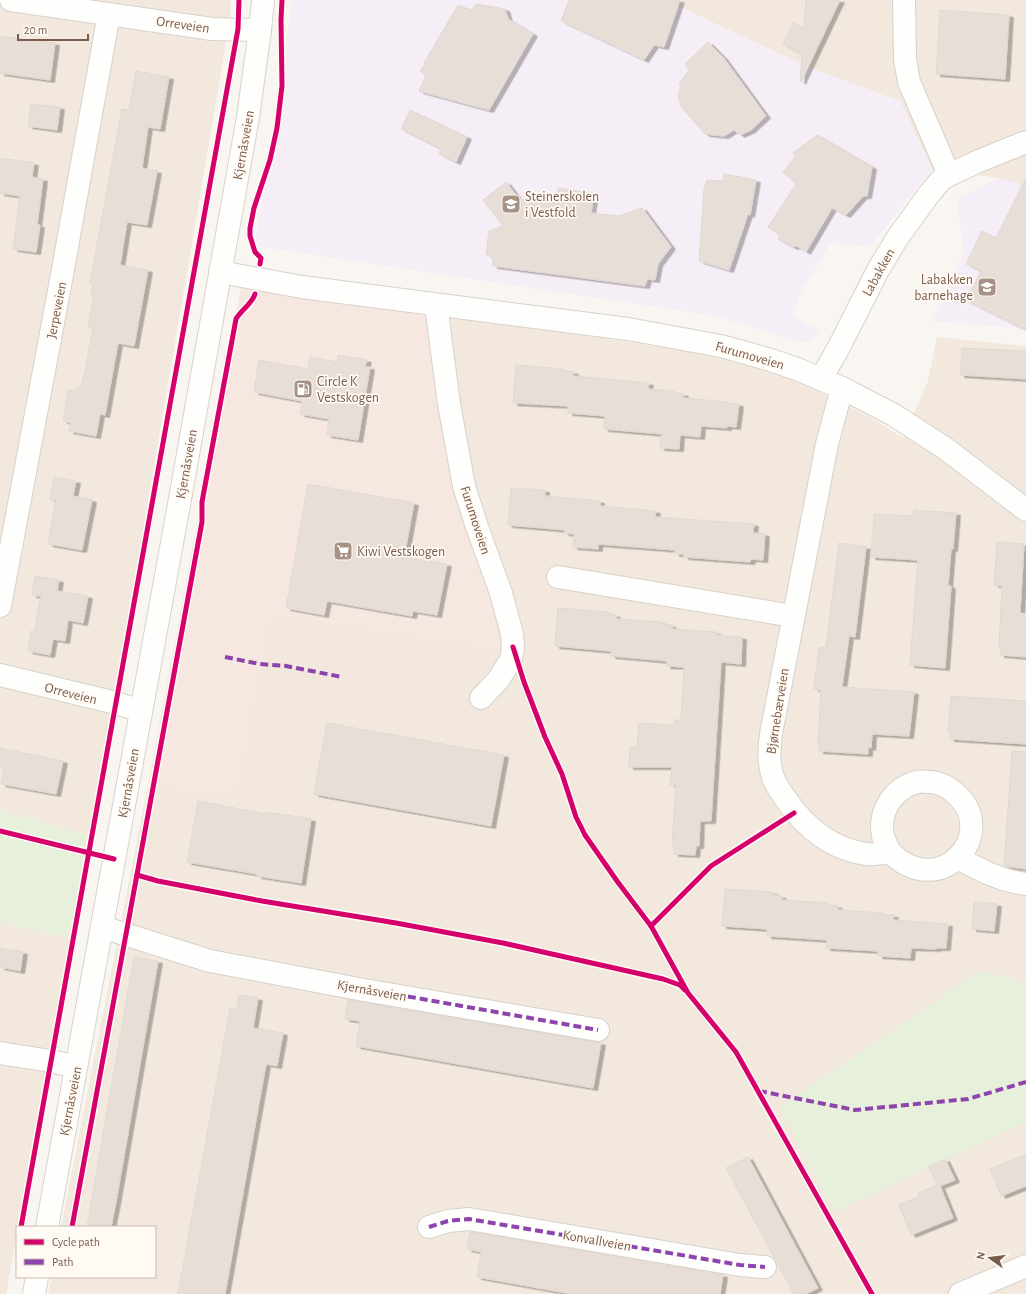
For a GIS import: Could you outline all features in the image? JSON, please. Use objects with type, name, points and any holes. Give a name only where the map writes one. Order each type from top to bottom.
[{"type":"street","name":"Orreveien","points":[[11,0],[212,29],[260,30]]},
{"type":"street","name":"Kjernåsveien","points":[[46,1226],[102,927],[248,117],[263,0]]},
{"type":"street","points":[[904,0],[905,59],[908,82],[949,174]]},
{"type":"street","name":"Jerpeveien","points":[[0,606],[62,280],[108,14]]},
{"type":"street","name":"Labakken","points":[[821,379],[878,270],[898,237],[941,180],[949,174],[1026,142]]},
{"type":"street","name":"Furumoveien","points":[[220,272],[302,287],[628,329],[721,346],[778,362],[842,388],[894,415],[946,449],[1026,510]]},
{"type":"street","name":"Furumoveien","points":[[436,305],[449,404],[464,486],[501,593],[512,634],[513,647],[511,660],[498,680],[481,698]]},
{"type":"street","name":"Bjørnebærveien","points":[[842,388],[827,444],[771,734],[769,755],[772,774],[777,786],[794,813],[812,831],[843,848],[866,854],[890,852]]},
{"type":"street","points":[[558,577],[794,616]]},
{"type":"street","name":"Orreveien","points":[[0,675],[116,703],[141,711]]},
{"type":"street","points":[[917,782],[935,782],[951,789],[964,801],[969,812],[971,824],[970,837],[958,858],[948,866],[935,870],[923,871],[910,868],[899,861],[890,852],[883,836],[882,818],[889,802],[901,789],[917,782]]},
{"type":"street","points":[[958,858],[989,874],[1013,882],[1026,884]]},
{"type":"street","name":"Kjernåsveien","points":[[102,927],[210,961],[598,1030]]},
{"type":"street","points":[[0,1053],[51,1061],[76,1068]]},
{"type":"street","name":"Konvallveien","points":[[429,1228],[448,1221],[469,1219],[765,1268]]},
{"type":"street","points":[[960,1294],[1026,1266]]},
{"type":"street","points":[[34,1294],[37,1278]]},
{"type":"shaded area","points":[[0,0],[231,0],[230,20],[91,836],[0,810]]},
{"type":"shaded area","name":"Steinerskolen i Vestfold","points":[[292,0],[665,0],[810,68],[900,101],[932,169],[870,247],[831,243],[801,292],[793,316],[819,331],[810,342],[796,341],[715,316],[255,246]]},
{"type":"shaded area","points":[[665,0],[1026,0],[1026,187],[999,178],[932,169],[900,101],[810,68]]},
{"type":"shaded area","name":"Labakken barnehage","points":[[999,178],[1026,187],[1026,329],[931,321],[964,252],[957,199]]},
{"type":"shaded area","points":[[242,282],[431,317],[479,516],[521,650],[270,613],[235,796],[148,785]]},
{"type":"shaded area","points":[[431,317],[479,319],[705,354],[792,378],[879,422],[903,438],[928,381],[937,337],[1026,346],[1026,983],[980,971],[834,1211],[1026,1121],[1026,1294],[48,1294],[52,1278],[156,1278],[156,1226],[61,1226],[148,785],[235,795],[270,613],[521,650],[479,516]]},
{"type":"shaded area","points":[[0,922],[70,938],[18,1226],[16,1226],[16,1239],[6,1294],[0,1294]]},
{"type":"green space","points":[[0,810],[91,836],[70,938],[0,922]]},
{"type":"green space","points":[[980,971],[1026,983],[1026,1122],[834,1212],[780,1107]]},
{"type":"building","points":[[569,0],[680,0],[664,47],[654,45],[644,60],[561,21]]},
{"type":"building","points":[[806,0],[840,0],[801,82],[802,54],[783,44],[793,23],[804,28]]},
{"type":"building","points":[[477,4],[505,9],[508,19],[533,34],[489,110],[419,91],[426,76],[420,71],[458,5],[471,10]]},
{"type":"building","points":[[940,10],[1009,15],[1005,79],[936,74]]},
{"type":"building","points":[[0,36],[55,43],[50,80],[0,73]]},
{"type":"building","points":[[708,42],[723,57],[766,116],[751,130],[740,135],[734,130],[724,136],[705,134],[682,108],[678,96],[681,86],[679,83],[689,70],[685,64]]},
{"type":"building","points":[[136,71],[169,77],[160,129],[148,127],[142,168],[157,171],[147,225],[127,222],[120,265],[148,270],[134,346],[118,343],[105,415],[100,414],[96,436],[69,431],[71,423],[63,421],[68,390],[76,391],[77,387],[81,387],[85,371],[93,328],[88,327],[94,295],[91,295],[93,283],[90,283],[122,109],[129,110]]},
{"type":"building","points":[[31,104],[60,107],[57,130],[28,126]]},
{"type":"building","points":[[410,110],[467,137],[456,162],[439,154],[441,149],[401,129]]},
{"type":"building","points":[[817,135],[872,167],[867,196],[863,196],[846,215],[832,208],[806,252],[797,246],[793,247],[779,240],[779,234],[768,227],[796,184],[783,172],[795,157],[793,153]]},
{"type":"building","points":[[0,158],[34,163],[32,177],[43,179],[37,225],[40,225],[36,252],[13,249],[20,196],[0,193]]},
{"type":"building","points":[[724,174],[756,180],[750,215],[748,214],[729,270],[699,261],[704,189],[707,180],[723,181]]},
{"type":"building","points":[[1026,178],[1026,330],[966,300],[981,271],[966,264],[982,231],[996,238]]},
{"type":"building","points":[[506,182],[519,199],[557,203],[558,188],[594,193],[591,213],[619,216],[642,208],[671,247],[658,264],[655,280],[647,279],[645,286],[493,266],[493,258],[486,254],[489,231],[503,226],[483,200]]},
{"type":"building","points":[[962,348],[1026,351],[1026,379],[960,375]]},
{"type":"building","points":[[338,355],[367,360],[365,367],[370,367],[358,440],[327,435],[329,419],[300,414],[302,401],[254,392],[259,360],[308,369],[310,357],[337,362]]},
{"type":"building","points":[[516,365],[564,369],[564,371],[574,372],[573,376],[649,383],[648,389],[674,391],[674,393],[684,394],[683,398],[739,404],[736,427],[727,426],[727,428],[701,426],[700,437],[680,435],[679,449],[660,448],[662,434],[604,429],[605,416],[568,413],[568,406],[513,403]]},
{"type":"building","points":[[54,477],[76,481],[73,496],[92,500],[82,550],[48,544],[56,501],[50,499]]},
{"type":"building","points":[[308,484],[414,503],[404,557],[447,564],[437,615],[413,611],[412,616],[327,601],[324,615],[286,608]]},
{"type":"building","points":[[511,488],[545,490],[545,496],[600,501],[600,506],[656,511],[655,517],[754,524],[753,533],[765,534],[763,560],[751,559],[750,562],[684,557],[684,554],[675,554],[675,550],[598,544],[598,549],[573,547],[574,534],[564,533],[565,530],[508,525]]},
{"type":"building","points":[[914,510],[956,513],[948,586],[951,586],[945,668],[910,665],[918,560],[871,557],[874,514],[913,516]]},
{"type":"building","points":[[997,542],[1024,544],[1020,613],[1026,614],[1026,657],[1000,655],[1001,648],[999,648],[1002,586],[994,585]]},
{"type":"building","points":[[839,543],[866,547],[855,637],[849,636],[842,687],[914,692],[909,736],[872,734],[871,748],[868,747],[868,754],[819,751],[818,744],[821,690],[814,689],[819,647],[826,648]]},
{"type":"building","points":[[35,576],[59,580],[57,591],[88,596],[83,623],[68,620],[65,641],[53,639],[50,655],[28,651],[31,631],[34,632],[41,596],[32,595]]},
{"type":"building","points":[[558,608],[607,612],[607,614],[616,615],[616,619],[662,622],[662,625],[672,625],[672,629],[717,632],[717,635],[742,637],[741,664],[721,662],[711,821],[700,821],[699,846],[696,846],[695,855],[674,854],[674,845],[672,845],[676,785],[670,785],[672,767],[629,767],[630,747],[637,747],[639,723],[674,725],[675,720],[681,720],[684,667],[666,666],[667,661],[611,656],[611,651],[555,646]]},
{"type":"building","points":[[951,696],[1026,701],[1026,744],[950,739],[950,732],[948,731]]},
{"type":"building","points":[[327,723],[504,755],[491,826],[314,794]]},
{"type":"building","points":[[0,748],[63,761],[56,794],[1,784],[4,767],[0,766]]},
{"type":"building","points":[[1012,751],[1026,752],[1026,869],[1004,866]]},
{"type":"building","points":[[198,801],[266,814],[267,812],[311,819],[301,883],[187,862]]},
{"type":"building","points":[[725,889],[773,892],[773,895],[782,896],[782,900],[828,903],[828,905],[838,906],[838,910],[894,915],[893,920],[948,924],[946,948],[911,948],[910,958],[878,956],[878,951],[826,948],[827,940],[767,936],[767,929],[722,926]]},
{"type":"building","points":[[974,902],[997,904],[994,931],[972,929]]},
{"type":"building","points":[[0,948],[23,952],[20,971],[0,967]]},
{"type":"building","points":[[134,957],[158,961],[111,1226],[87,1226]]},
{"type":"building","points":[[239,995],[258,998],[253,1028],[283,1033],[277,1066],[266,1064],[225,1294],[178,1294],[230,1009],[237,1010]]},
{"type":"building","points":[[348,1000],[601,1043],[593,1088],[356,1046],[360,1021],[345,1019]]},
{"type":"building","points":[[1026,1154],[1026,1186],[1001,1196],[990,1169]]},
{"type":"building","points":[[748,1157],[818,1288],[806,1294],[794,1294],[726,1168]]},
{"type":"building","points":[[945,1159],[955,1180],[940,1186],[953,1218],[911,1235],[899,1205],[920,1196],[918,1193],[937,1185],[929,1166]]},
{"type":"building","points":[[470,1232],[723,1275],[720,1294],[572,1294],[477,1277],[481,1252],[467,1249]]},
{"type":"marked path","points":[[225,657],[260,664],[286,666],[342,677]]},
{"type":"marked path","points":[[337,984],[598,1030]]},
{"type":"marked path","points":[[759,1091],[855,1110],[968,1099],[1026,1082]]},
{"type":"marked path","points":[[429,1227],[448,1221],[469,1219],[740,1265],[765,1267]]},
{"type":"cycle path","points":[[21,1226],[238,29],[239,0]]},
{"type":"cycle path","points":[[260,264],[261,258],[255,252],[250,236],[250,228],[254,208],[270,160],[277,128],[282,86],[282,0]]},
{"type":"cycle path","points":[[72,1226],[202,522],[202,502],[236,319],[254,298],[255,294]]},
{"type":"cycle path","points":[[513,647],[524,682],[545,737],[562,774],[576,817],[585,835],[651,926],[688,993],[736,1052],[872,1294]]},
{"type":"cycle path","points":[[651,926],[711,866],[794,813]]},
{"type":"cycle path","points":[[0,831],[114,859]]},
{"type":"cycle path","points":[[137,875],[158,881],[262,901],[396,923],[503,943],[663,979],[680,985],[685,990]]},
{"type":"place","name":"Steinerskolen i Vestfold","points":[[511,204]]},
{"type":"place","name":"Labakken barnehage","points":[[987,287]]},
{"type":"place","name":"Circle K Vestskogen","points":[[303,389]]},
{"type":"place","name":"Kiwi Vestskogen","points":[[343,551]]}]
